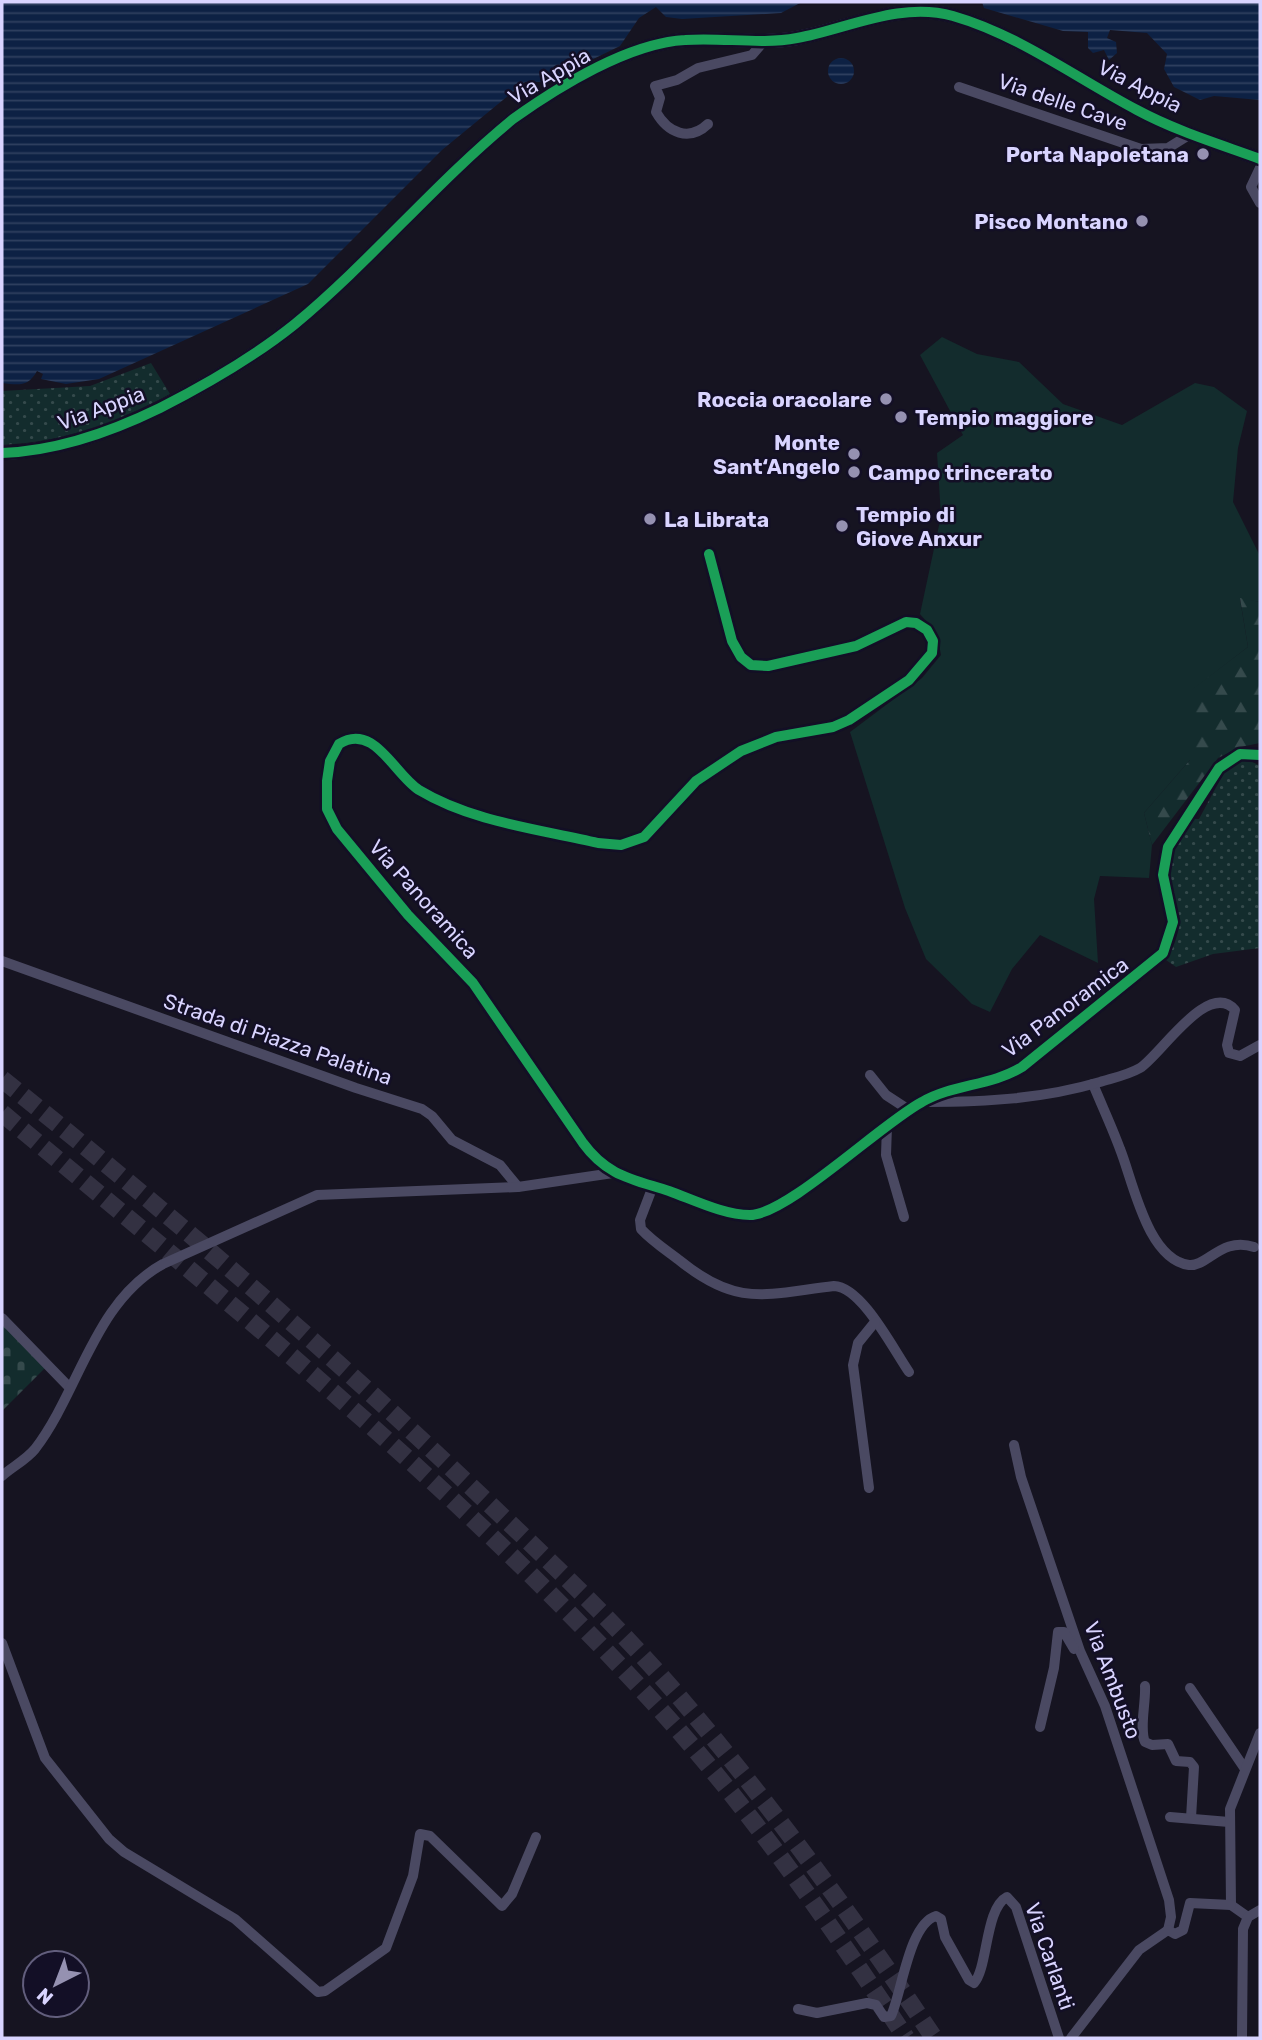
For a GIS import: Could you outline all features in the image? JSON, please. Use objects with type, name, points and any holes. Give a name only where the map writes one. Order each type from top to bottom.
[{"type":"main road","name":"Via Appia","points":[[2,453],[64,444],[116,428],[180,397],[256,353],[316,305],[494,135],[552,94],[652,45],[692,39],[764,41],[804,37],[888,15],[945,14],[974,24],[1046,58],[1136,110],[1260,159]]},
{"type":"street","points":[[708,124],[699,132],[685,135],[670,129],[656,112],[660,101],[655,86],[677,80],[694,70],[752,55],[764,41]]},
{"type":"street","name":"Via delle Cave","points":[[959,87],[1141,149],[1168,148],[1192,133]]},
{"type":"street","points":[[1260,168],[1251,184],[1260,203]]},
{"type":"street","name":"Via Panoramica","points":[[709,554],[732,640],[741,657],[751,665],[768,666],[856,646],[906,622],[920,625],[930,634],[933,644],[931,656],[909,680],[849,720],[768,739],[717,765],[689,787],[649,833],[621,845],[598,843],[455,807],[410,783],[378,747],[366,739],[353,738],[339,744],[328,771],[327,809],[340,833],[408,915],[465,973],[583,1143],[596,1160],[613,1173],[731,1212],[761,1214],[788,1200],[919,1103],[942,1093],[1003,1077],[1022,1067],[1158,959],[1167,946],[1173,922],[1163,874],[1168,847],[1216,771],[1240,754],[1260,755]]},
{"type":"street","name":"Strada di Piazza Palatina","points":[[2,961],[356,1088],[422,1108],[452,1140],[500,1165],[518,1187]]},
{"type":"street","points":[[919,1103],[1028,1098],[1093,1084],[1144,1066],[1177,1029],[1216,1003],[1227,1004],[1235,1010],[1227,1045],[1229,1053],[1238,1057],[1260,1045]]},
{"type":"street","points":[[870,1075],[886,1095],[909,1110]]},
{"type":"street","points":[[1093,1084],[1121,1150],[1146,1223],[1166,1253],[1181,1263],[1193,1265],[1232,1245],[1254,1247]]},
{"type":"street","points":[[887,1126],[886,1155],[904,1217]]},
{"type":"street","points":[[2,1476],[38,1446],[69,1387],[122,1298],[140,1278],[163,1264],[290,1205],[331,1193],[518,1187],[613,1173]]},
{"type":"street","points":[[653,1186],[640,1220],[641,1229],[708,1282],[733,1292],[762,1296],[842,1286],[855,1293],[909,1371]]},
{"type":"street","points":[[2,1318],[69,1387]]},
{"type":"street","points":[[869,1488],[853,1365],[858,1343],[875,1322]]},
{"type":"street","name":"Via Ambusto","points":[[1014,1445],[1019,1471],[1084,1662],[1105,1706],[1169,1900],[1171,1917],[1168,1930]]},
{"type":"street","points":[[1040,1727],[1055,1668],[1058,1632],[1064,1632],[1084,1662]]},
{"type":"street","points":[[2,1643],[43,1754],[109,1839],[124,1852],[235,1919],[318,1993],[325,1991],[386,1948],[413,1876],[420,1834],[430,1836],[502,1906],[512,1894],[536,1837]]},
{"type":"street","points":[[1145,1686],[1146,1712],[1141,1731],[1144,1742],[1152,1745],[1168,1744],[1176,1760],[1190,1762],[1194,1767],[1191,1818]]},
{"type":"street","points":[[1191,1688],[1245,1769]]},
{"type":"street","points":[[1248,1917],[1231,1905],[1229,1822],[1233,1800],[1260,1733]]},
{"type":"street","points":[[1170,1816],[1229,1822]]},
{"type":"street","name":"Via Carlanti","points":[[798,2010],[817,2013],[867,2003],[876,2006],[884,2017],[889,2017],[916,1938],[927,1920],[936,1916],[941,1919],[945,1937],[969,1980],[974,1983],[979,1977],[983,1952],[998,1906],[1007,1897],[1014,1903],[1059,2038]]},
{"type":"street","name":"Via Carlanti","points":[[1071,2038],[1142,1947],[1168,1930],[1175,1934],[1183,1930],[1187,1908],[1192,1902],[1231,1905]]},
{"type":"street","points":[[1242,2038],[1243,1933],[1248,1917],[1260,1910]]},
{"type":"green space","points":[[942,337],[977,354],[1019,362],[1063,404],[1122,425],[1195,383],[1214,387],[1247,411],[1238,448],[1233,502],[1260,556],[1260,602],[1240,599],[1248,647],[1191,691],[1190,760],[1144,813],[1152,845],[1149,878],[1100,876],[1094,899],[1098,963],[1040,935],[1012,969],[990,1012],[972,1004],[926,959],[905,908],[850,732],[922,678],[941,655],[937,634],[920,614],[941,516],[937,453],[963,435],[920,355]]},
{"type":"green space","points":[[151,363],[170,394],[89,430],[48,440],[2,445],[2,391],[90,386]]},
{"type":"green space","points":[[1240,598],[1260,602],[1260,743],[1240,747],[1218,758],[1152,845],[1144,813],[1190,760],[1190,691],[1248,647]]},
{"type":"green space","points":[[1245,758],[1260,766],[1260,948],[1213,954],[1176,967],[1166,960],[1174,944],[1179,918],[1170,873],[1173,849],[1190,819],[1199,819],[1227,767]]},
{"type":"green space","points":[[2,1313],[50,1363],[2,1411]]},
{"type":"water","points":[[2,2],[802,2],[781,13],[682,19],[666,17],[656,7],[639,18],[620,46],[546,82],[525,82],[442,150],[308,284],[99,379],[66,384],[41,379],[43,374],[37,371],[30,380],[18,384],[2,383]]},
{"type":"water","points":[[982,2],[1260,2],[1260,100],[1214,96],[1200,100],[1174,87],[1164,69],[1167,54],[1147,33],[1110,30],[1107,38],[1116,42],[1117,53],[1109,60],[1104,50],[1093,53],[1088,48],[1088,32],[1063,31],[984,8]]},
{"type":"water","points":[[841,58],[850,62],[854,71],[850,80],[841,84],[832,80],[828,71],[832,62]]},
{"type":"tunnel","points":[[2,1079],[121,1176],[296,1326],[410,1429],[603,1614],[680,1698],[780,1822],[934,2038]]},
{"type":"tunnel","points":[[2,1113],[344,1402],[509,1553],[588,1632],[664,1714],[761,1831],[906,2038]]},
{"type":"cycle path","points":[[2,453],[43,449],[103,432],[160,408],[230,369],[295,324],[513,119],[595,69],[641,49],[663,43],[699,39],[783,40],[894,14],[933,12],[953,16],[1001,34],[1152,118],[1260,159]]},
{"type":"cycle path","points":[[709,554],[732,641],[741,657],[751,665],[768,666],[856,646],[906,622],[916,623],[927,630],[933,641],[932,653],[909,680],[849,720],[833,727],[776,737],[741,751],[696,781],[644,837],[621,845],[529,829],[461,810],[419,790],[383,753],[363,740],[351,739],[339,744],[330,761],[327,781],[327,809],[337,829],[408,915],[473,983],[592,1154],[621,1175],[730,1213],[750,1215],[766,1211],[810,1185],[922,1102],[946,1092],[998,1078],[1022,1067],[1163,953],[1173,922],[1163,875],[1168,847],[1219,768],[1240,754],[1260,755]]},
{"type":"place","name":"Porta Napoletana","points":[[1203,154]]},
{"type":"place","name":"Pisco Montano","points":[[1142,221]]},
{"type":"place","name":"Roccia oracolare","points":[[886,399]]},
{"type":"place","name":"Tempio maggiore","points":[[901,417]]},
{"type":"place","name":"Monte Sant‘Angelo","points":[[854,454]]},
{"type":"place","name":"Campo trincerato","points":[[854,472]]},
{"type":"place","name":"La Librata","points":[[650,519]]},
{"type":"place","name":"Tempio di Giove Anxur","points":[[842,526]]}]
